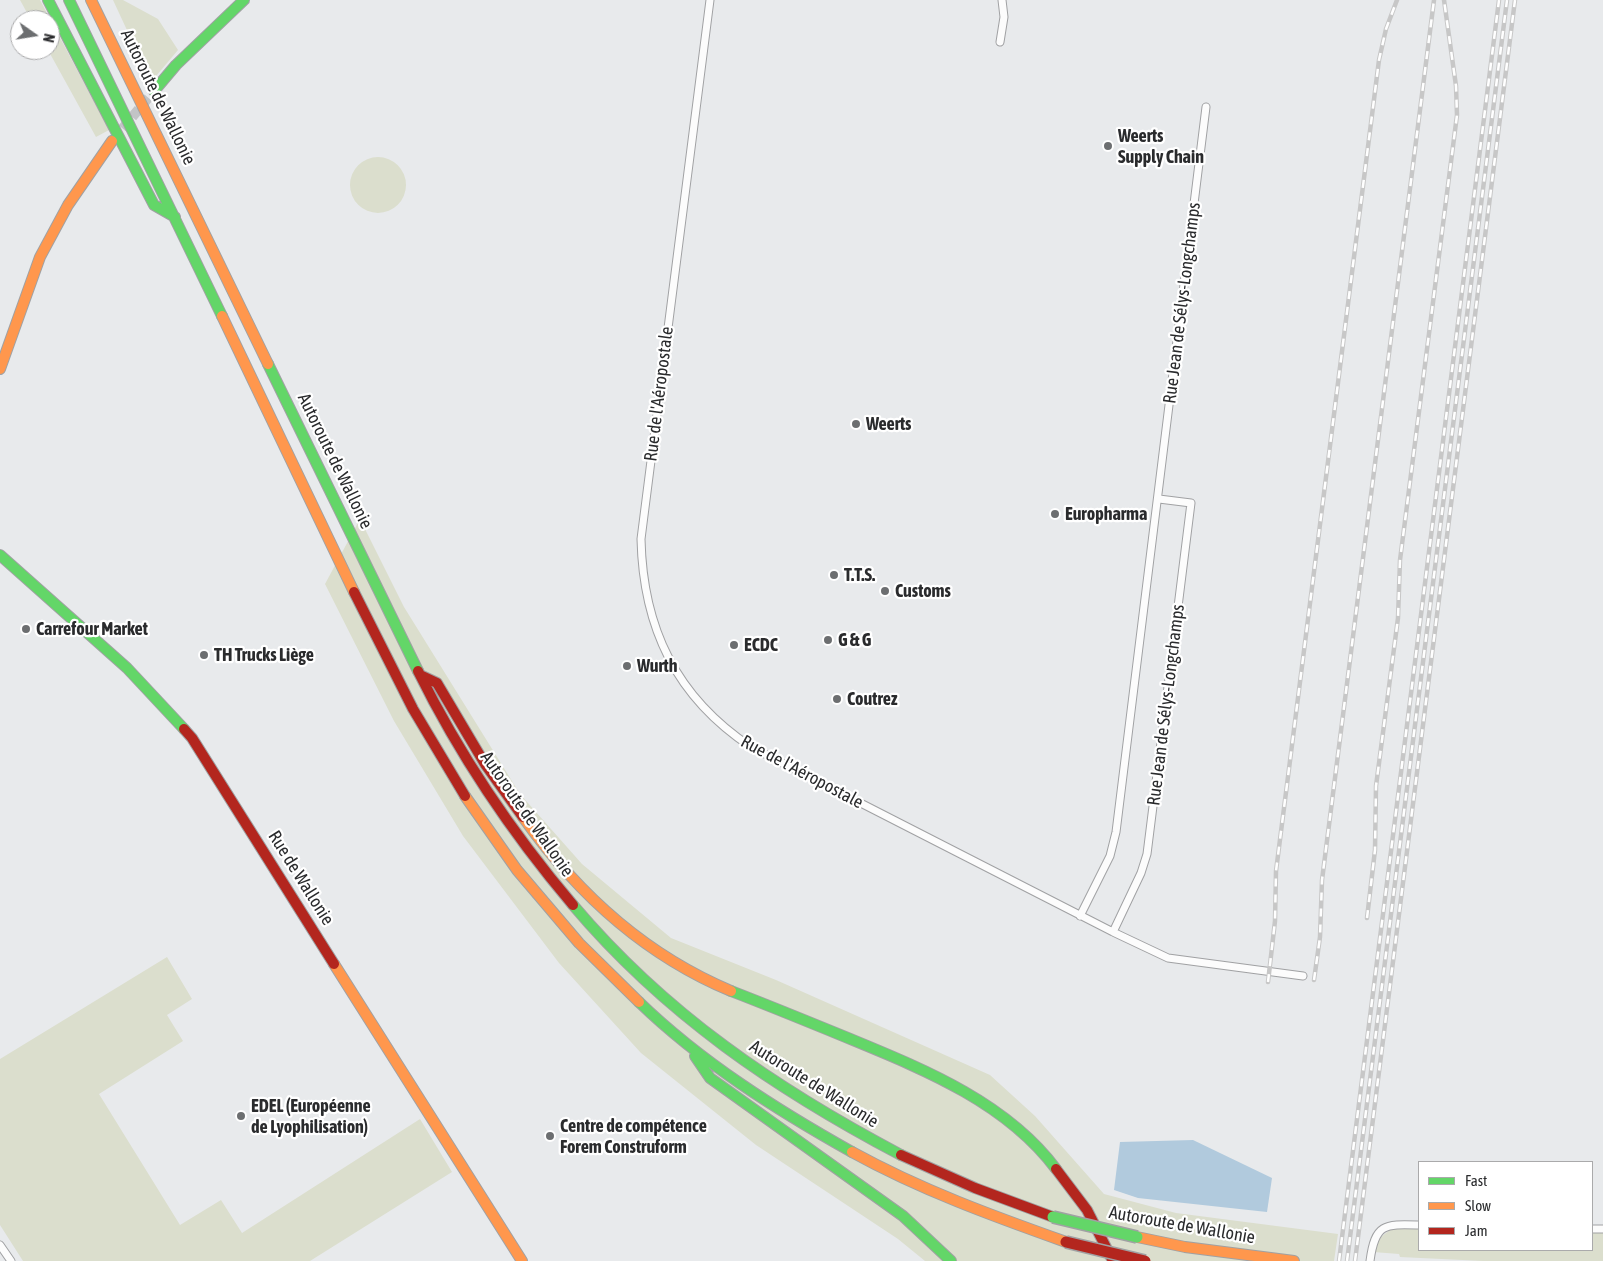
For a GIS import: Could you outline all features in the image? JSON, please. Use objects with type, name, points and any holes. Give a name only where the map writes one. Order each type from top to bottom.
[{"type":"main road","points":[[48,0],[154,205],[175,217]]},
{"type":"main road","points":[[69,0],[391,666],[424,729],[461,791],[517,870],[574,937],[616,981],[689,1046],[766,1104],[846,1152],[967,1208],[1020,1228],[1066,1242],[1145,1261]]},
{"type":"main road","name":"Autoroute de Wallonie","points":[[91,0],[420,676],[478,779],[532,857],[594,929],[665,1000],[702,1031],[777,1085],[858,1134],[950,1179],[1053,1217],[1137,1238],[1185,1247],[1294,1261]]},
{"type":"main road","points":[[98,0],[100,18]]},
{"type":"main road","points":[[154,91],[176,65],[244,0]]},
{"type":"main road","points":[[0,369],[32,277],[55,227],[87,175],[112,141]]},
{"type":"main road","name":"Rue de Wallonie","points":[[0,554],[127,668],[192,738],[522,1261]]},
{"type":"main road","points":[[420,676],[437,683],[486,764],[527,823],[568,876],[605,912],[666,956],[713,983],[909,1063],[944,1079],[977,1099],[1024,1134],[1051,1162],[1087,1210],[1108,1246],[1114,1261]]},
{"type":"main road","points":[[689,1046],[710,1078],[903,1216],[951,1261]]},
{"type":"street","name":"Rue de l'Aéropostale","points":[[710,0],[641,539],[646,598],[656,632],[684,684],[706,711],[730,733],[768,756],[1080,916],[1168,958],[1303,976]]},
{"type":"street","points":[[1000,42],[1004,17],[1002,0]]},
{"type":"street","name":"Rue Jean de Sélys-Longchamps","points":[[1080,916],[1110,856],[1116,832],[1159,499],[1206,108]]},
{"type":"street","name":"Rue Jean de Sélys-Longchamps","points":[[1113,932],[1141,873],[1147,854],[1192,503],[1159,499]]},
{"type":"street","points":[[1370,1261],[1373,1241],[1382,1230],[1390,1224],[1418,1225]]},
{"type":"street","points":[[0,1245],[10,1261]]},
{"type":"green space","points":[[20,0],[40,0],[45,10],[26,10]]},
{"type":"green space","points":[[113,0],[123,0],[158,19],[178,50],[151,82]]},
{"type":"green space","points":[[60,38],[109,130],[96,137],[54,60],[60,60]]},
{"type":"green space","points":[[372,157],[384,157],[394,161],[402,169],[406,185],[402,201],[394,209],[384,213],[372,213],[362,209],[354,201],[350,191],[350,179],[354,169],[362,161]]},
{"type":"green space","points":[[360,519],[404,607],[520,794],[582,864],[671,938],[776,980],[990,1075],[1035,1116],[1104,1194],[1176,1213],[1338,1234],[1334,1261],[925,1261],[898,1239],[756,1145],[641,1053],[559,963],[463,836],[394,721],[325,584]]},
{"type":"green space","points":[[167,957],[192,999],[167,1015],[183,1041],[99,1094],[180,1225],[221,1200],[242,1233],[420,1119],[452,1172],[310,1261],[23,1261],[0,1225],[0,1059]]},
{"type":"green space","points":[[1397,1227],[1418,1228],[1418,1251],[1593,1251],[1593,1230],[1603,1231],[1603,1261],[1483,1261],[1400,1257],[1399,1254],[1373,1252],[1382,1236]]},
{"type":"water","points":[[1193,1140],[1272,1178],[1267,1212],[1138,1198],[1114,1190],[1120,1142]]},
{"type":"tunnel","points":[[113,140],[154,91]]},
{"type":"railway","points":[[1268,982],[1275,921],[1276,871],[1379,60],[1386,29],[1397,0]]},
{"type":"railway","points":[[1314,980],[1320,937],[1322,880],[1434,0]]},
{"type":"railway","points":[[1367,918],[1375,850],[1376,786],[1398,618],[1400,560],[1457,115],[1456,86],[1444,0]]},
{"type":"railway","points":[[1339,1261],[1499,0]]},
{"type":"railway","points":[[1347,1261],[1507,0]]},
{"type":"railway","points":[[1355,1261],[1515,0]]},
{"type":"traffic: fast","points":[[48,0],[154,205],[175,217]]},
{"type":"traffic: fast","points":[[69,0],[222,316]]},
{"type":"traffic: fast","points":[[154,91],[176,65],[244,0]]},
{"type":"traffic: fast","points":[[268,364],[418,671]]},
{"type":"traffic: fast","points":[[0,555],[127,668],[184,729]]},
{"type":"traffic: fast","points":[[573,905],[645,981],[684,1015],[767,1076],[855,1130],[901,1155]]},
{"type":"traffic: fast","points":[[731,991],[934,1075],[988,1106],[1013,1125],[1036,1145],[1056,1169]]},
{"type":"traffic: fast","points":[[639,1002],[714,1065],[768,1102],[852,1152]]},
{"type":"traffic: fast","points":[[695,1056],[710,1078],[903,1216],[951,1261]]},
{"type":"traffic: fast","points":[[1053,1217],[1137,1237]]},
{"type":"traffic: slow","points":[[91,0],[268,364]]},
{"type":"traffic: slow","points":[[0,369],[40,257],[68,205],[112,141]]},
{"type":"traffic: slow","points":[[222,316],[354,592]]},
{"type":"traffic: slow","points":[[465,796],[517,870],[579,943],[639,1002]]},
{"type":"traffic: slow","points":[[523,817],[566,871],[589,896],[615,919],[641,940],[670,959],[731,991]]},
{"type":"traffic: slow","points":[[334,964],[522,1261]]},
{"type":"traffic: slow","points":[[852,1152],[931,1190],[1066,1242]]},
{"type":"traffic: slow","points":[[1137,1237],[1185,1247],[1294,1261]]},
{"type":"traffic: jam","points":[[354,592],[413,709],[465,796]]},
{"type":"traffic: jam","points":[[418,671],[451,733],[488,793],[529,850],[573,905]]},
{"type":"traffic: jam","points":[[420,675],[437,683],[485,764],[523,817]]},
{"type":"traffic: jam","points":[[184,729],[192,738],[334,964]]},
{"type":"traffic: jam","points":[[901,1155],[975,1188],[1053,1217]]},
{"type":"traffic: jam","points":[[1056,1169],[1087,1210],[1113,1261]]},
{"type":"traffic: jam","points":[[1066,1242],[1145,1261]]},
{"type":"place","name":"Weerts Supply Chain","points":[[1108,146]]},
{"type":"place","name":"Weerts","points":[[856,424]]},
{"type":"place","name":"Europharma","points":[[1055,514]]},
{"type":"place","name":"T.T.S.","points":[[834,575]]},
{"type":"place","name":"Customs","points":[[885,591]]},
{"type":"place","name":"Carrefour Market","points":[[26,629]]},
{"type":"place","name":"G & G","points":[[828,640]]},
{"type":"place","name":"ECDC","points":[[734,645]]},
{"type":"place","name":"TH Trucks Liège","points":[[204,655]]},
{"type":"place","name":"Wurth","points":[[627,666]]},
{"type":"place","name":"Coutrez","points":[[837,699]]},
{"type":"place","name":"EDEL (Européenne de Lyophilisation)","points":[[241,1116]]},
{"type":"place","name":"Centre de compétence Forem Construform","points":[[550,1136]]}]
